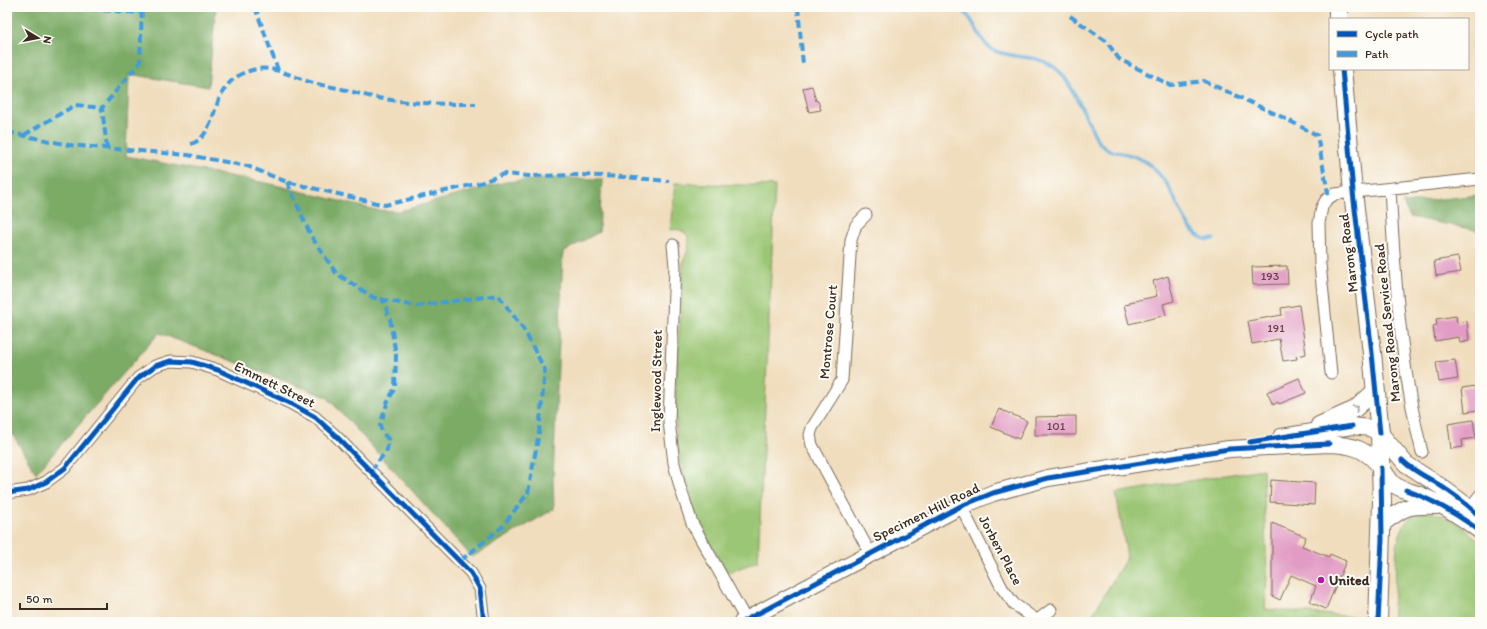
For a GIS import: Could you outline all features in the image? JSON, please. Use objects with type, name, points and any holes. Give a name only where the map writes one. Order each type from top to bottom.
[{"type":"highway","points":[[1338,7],[1338,18]]},
{"type":"highway","name":"Marong Road","points":[[1342,70],[1353,192],[1380,433],[1382,524],[1378,622]]},
{"type":"main road","points":[[1295,435],[1353,410],[1363,403],[1376,390]]},
{"type":"main road","name":"Specimen Hill Road","points":[[1229,449],[1250,442],[1358,426],[1370,428],[1380,433]]},
{"type":"main road","points":[[1380,433],[1406,464],[1440,486],[1471,514],[1480,531]]},
{"type":"main road","name":"Specimen Hill Road","points":[[747,621],[870,553],[961,506],[992,493],[1048,478],[1229,449],[1340,444],[1356,448],[1365,451],[1381,468],[1391,482],[1396,485],[1424,496],[1444,507],[1471,514]]},
{"type":"main road","points":[[1382,524],[1398,511],[1408,506],[1418,505],[1444,507]]},
{"type":"street","points":[[1332,373],[1320,264],[1319,215],[1326,200],[1335,194],[1480,179]]},
{"type":"street","name":"Marong Road Service Road","points":[[1390,188],[1394,259],[1402,342],[1410,396],[1422,452]]},
{"type":"street","name":"Montrose Court","points":[[866,215],[856,224],[851,240],[842,380],[812,428],[810,435],[812,445],[870,553]]},
{"type":"street","name":"Inglewood Street","points":[[673,245],[674,266],[668,421],[674,463],[692,523],[747,621]]},
{"type":"street","name":"Emmett Street","points":[[7,493],[28,490],[46,482],[65,468],[138,378],[156,366],[171,361],[192,362],[218,370],[290,403],[315,417],[334,434],[460,560],[471,573],[480,589],[484,622]]},
{"type":"street","points":[[1471,514],[1480,495]]},
{"type":"street","name":"Jorben Place","points":[[961,506],[1002,588],[1014,604],[1036,621],[1051,610]]},
{"type":"green space","points":[[7,7],[216,7],[208,87],[129,74],[126,156],[271,184],[376,210],[400,211],[505,182],[557,178],[602,179],[599,232],[563,252],[553,478],[554,509],[472,557],[327,397],[159,333],[36,473],[7,425]]},
{"type":"green space","points":[[675,183],[775,186],[758,561],[727,573],[705,535],[692,505],[677,446],[675,405],[683,264],[689,240],[685,233],[674,229],[670,230]]},
{"type":"green space","points":[[1480,195],[1480,231],[1410,217],[1403,203]]},
{"type":"green space","points":[[1263,469],[1267,577],[1265,609],[1356,617],[1356,622],[1088,622],[1127,557],[1116,493]]},
{"type":"green space","points":[[1431,512],[1451,520],[1480,541],[1480,622],[1392,622],[1397,548],[1400,533],[1410,518],[1419,514]]},
{"type":"building","points":[[812,86],[816,101],[818,101],[821,110],[809,112],[803,88]]},
{"type":"building","points":[[1458,257],[1461,272],[1436,276],[1434,261]]},
{"type":"building","points":[[1287,266],[1288,284],[1253,285],[1252,267]]},
{"type":"building","points":[[1168,276],[1174,301],[1163,304],[1166,315],[1129,324],[1124,305],[1130,304],[1130,302],[1157,296],[1153,281]]},
{"type":"building","points":[[1299,305],[1306,354],[1296,356],[1297,359],[1283,361],[1279,339],[1252,344],[1248,321],[1282,315],[1281,308]]},
{"type":"building","points":[[1456,316],[1457,323],[1467,321],[1469,341],[1460,343],[1459,337],[1435,341],[1433,326],[1437,325],[1436,319]]},
{"type":"building","points":[[1455,360],[1458,379],[1439,382],[1436,362]]},
{"type":"building","points":[[1299,378],[1306,393],[1273,405],[1267,392]]},
{"type":"building","points":[[1476,386],[1479,410],[1465,412],[1462,388]]},
{"type":"building","points":[[999,409],[1027,421],[1019,439],[991,427]]},
{"type":"building","points":[[1076,416],[1076,435],[1035,435],[1035,417]]},
{"type":"building","points":[[1473,420],[1476,438],[1462,440],[1463,447],[1451,449],[1448,424]]},
{"type":"building","points":[[1271,480],[1315,483],[1314,505],[1270,502]]},
{"type":"building","points":[[1272,523],[1306,537],[1302,546],[1329,557],[1330,554],[1346,561],[1326,609],[1310,602],[1316,586],[1291,575],[1280,600],[1272,596]]},
{"type":"waterway","points":[[958,7],[973,22],[982,40],[991,49],[1006,54],[1039,60],[1049,64],[1060,72],[1070,86],[1098,141],[1107,149],[1136,157],[1152,167],[1168,186],[1186,222],[1192,230],[1198,236],[1205,239],[1214,239]]},
{"type":"marked path","points":[[55,7],[142,13]]},
{"type":"marked path","points":[[107,148],[102,108],[140,62],[142,7]]},
{"type":"marked path","points":[[255,7],[278,70]]},
{"type":"marked path","points":[[798,7],[803,65]]},
{"type":"marked path","points":[[1070,16],[1106,41],[1119,59],[1170,85],[1204,81],[1317,135],[1329,198]]},
{"type":"marked path","points":[[191,144],[201,138],[207,130],[220,97],[226,87],[235,78],[257,69],[273,70],[313,83],[390,100],[427,103],[476,104]]},
{"type":"marked path","points":[[24,135],[75,105],[102,108]]},
{"type":"marked path","points":[[7,132],[69,145],[188,155],[247,166],[287,182],[385,205],[480,183],[504,174],[528,176],[581,175],[669,181]]},
{"type":"marked path","points":[[287,182],[311,236],[336,273],[374,298],[416,306],[498,295],[524,330],[545,370],[539,432],[528,493],[501,528],[460,561]]},
{"type":"marked path","points":[[371,471],[387,450],[388,439],[382,432],[380,425],[395,387],[396,355],[390,319],[383,300]]},
{"type":"cycle path","points":[[1342,70],[1353,192],[1380,433]]},
{"type":"cycle path","points":[[7,493],[28,490],[46,482],[65,468],[138,378],[155,366],[171,361],[192,362],[218,370],[290,403],[315,417],[334,434],[471,573],[480,589],[484,622]]},
{"type":"cycle path","points":[[1250,442],[1352,426]]},
{"type":"cycle path","points":[[742,622],[961,506],[993,493],[1048,478],[1229,449],[1329,444]]},
{"type":"cycle path","points":[[1402,460],[1413,469],[1458,498],[1480,517]]},
{"type":"cycle path","points":[[1378,622],[1382,539],[1381,468]]},
{"type":"cycle path","points":[[1406,490],[1426,498],[1463,519],[1480,531]]},
{"type":"place","name":"United","points":[[1321,580]]}]
